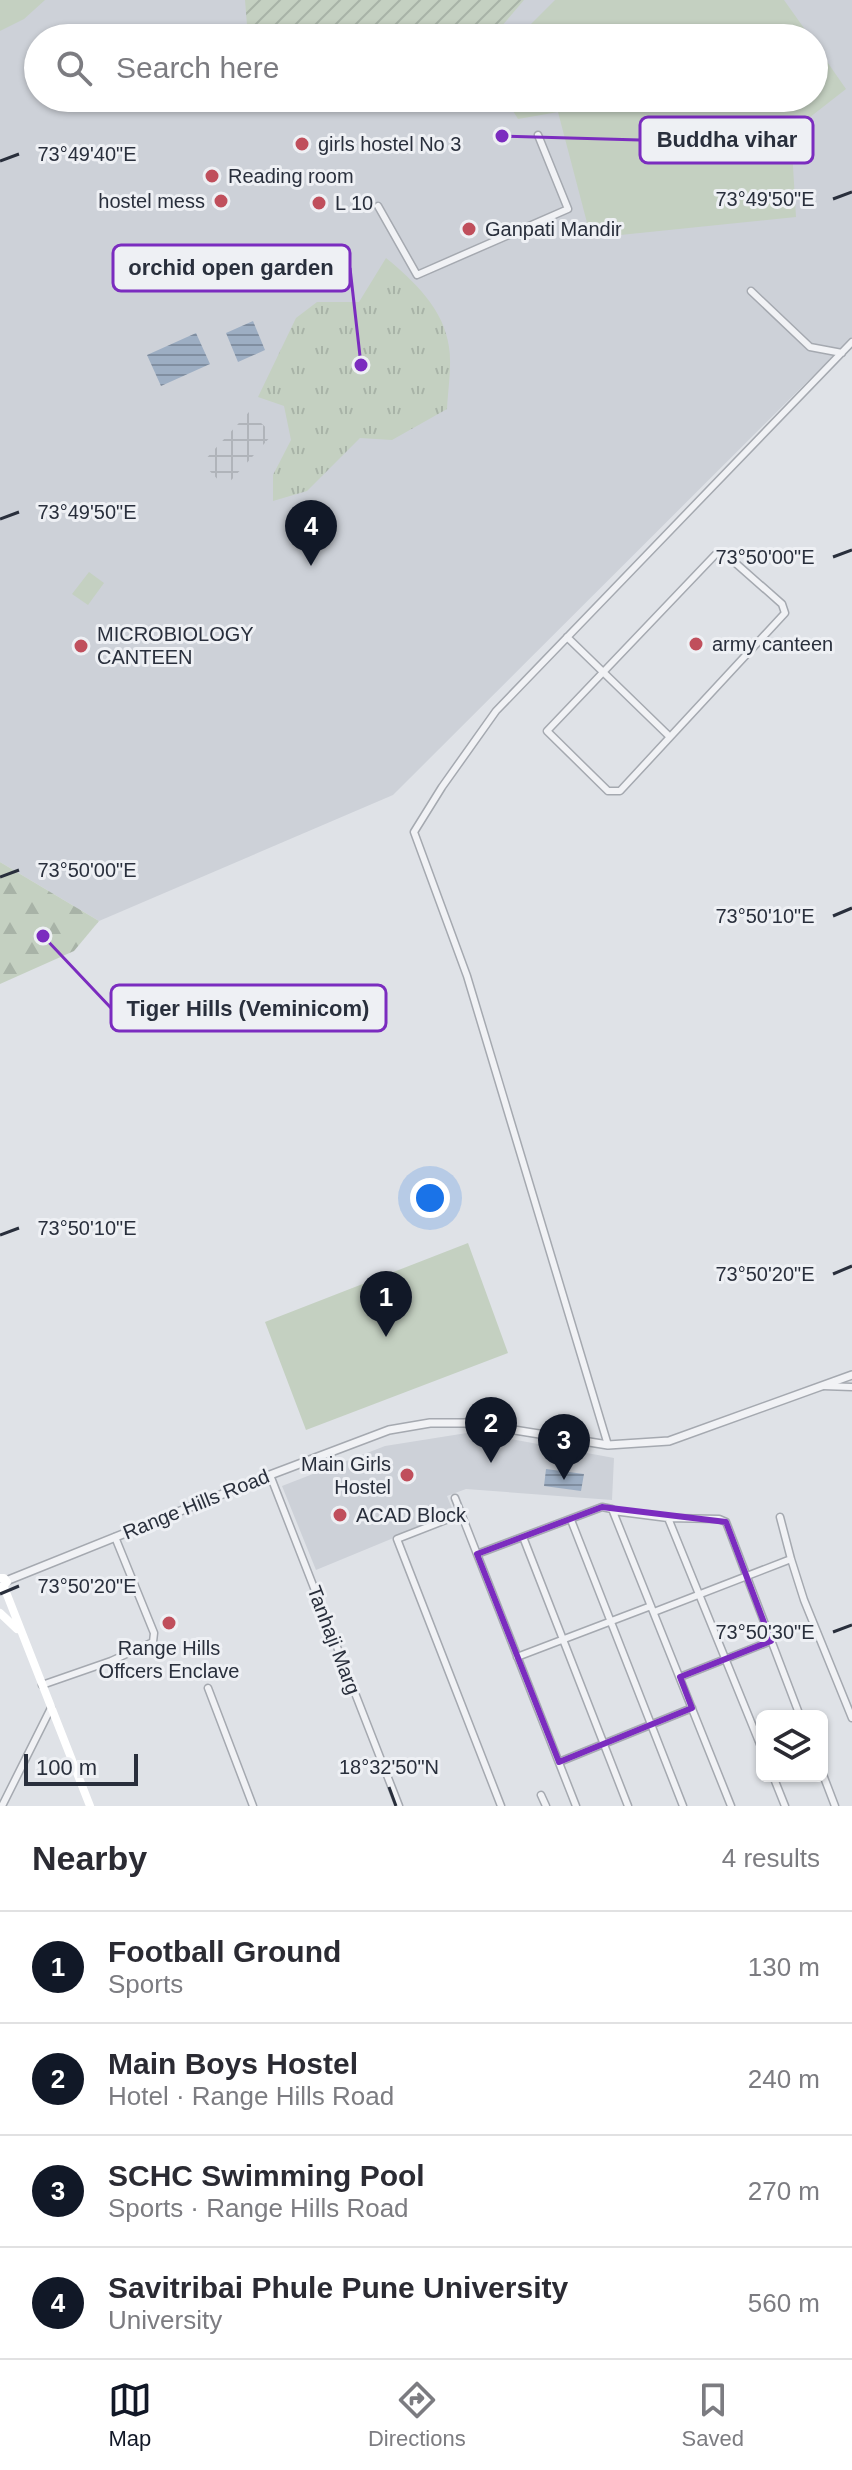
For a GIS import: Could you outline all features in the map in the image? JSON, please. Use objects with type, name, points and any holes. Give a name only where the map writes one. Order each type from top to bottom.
[{"type":"main road","points":[[3,1583],[90,1806]]},
{"type":"main road","points":[[0,1613],[23,1636]]},
{"type":"street","points":[[378,206],[417,275],[568,209],[538,135]]},
{"type":"street","points":[[751,291],[810,347],[842,353]]},
{"type":"street","points":[[608,1445],[467,976],[414,832],[496,711],[852,342]]},
{"type":"street","points":[[717,553],[727,553],[782,604],[785,609],[783,617],[670,737],[620,791],[612,792],[605,789],[547,731],[717,553]]},
{"type":"street","points":[[567,637],[670,737]]},
{"type":"street","name":"Range Hills Road","points":[[3,1583],[389,1430],[430,1423],[470,1423],[608,1445],[669,1441],[852,1375]]},
{"type":"street","points":[[820,1386],[852,1387]]},
{"type":"street","name":"Tanhaji Marg","points":[[270,1475],[399,1806]]},
{"type":"street","points":[[455,1498],[576,1806]]},
{"type":"street","points":[[477,1554],[609,1507],[731,1806]]},
{"type":"street","points":[[613,1511],[726,1522],[798,1710]]},
{"type":"street","points":[[461,1514],[397,1539],[501,1806]]},
{"type":"street","points":[[780,1517],[804,1600],[852,1718]]},
{"type":"street","points":[[668,1518],[756,1734]]},
{"type":"street","points":[[571,1520],[683,1806]]},
{"type":"street","points":[[42,1685],[111,1661],[153,1642],[154,1633],[115,1537]]},
{"type":"street","points":[[523,1537],[628,1806]]},
{"type":"street","points":[[517,1657],[610,1621],[700,1594],[791,1559]]},
{"type":"street","points":[[680,1677],[771,1641]]},
{"type":"street","points":[[208,1688],[253,1806]]},
{"type":"street","points":[[2,1806],[51,1708]]},
{"type":"street","points":[[559,1762],[692,1708]]},
{"type":"street","points":[[775,1782],[785,1806]]},
{"type":"street","points":[[826,1782],[835,1806]]},
{"type":"street","points":[[541,1795],[546,1806]]},
{"type":"highlighted area","points":[[602,1507],[726,1522],[771,1641],[680,1677],[692,1708],[559,1762],[477,1554]]},
{"type":"shaded area","points":[[0,0],[852,0],[852,337],[393,795],[99,921],[0,862]]},
{"type":"shaded area","points":[[249,412],[273,434],[225,487],[202,463]]},
{"type":"shaded area","points":[[473,1432],[614,1458],[612,1500],[466,1489],[447,1496],[454,1513],[316,1570],[282,1486],[385,1446]]},
{"type":"green space","points":[[0,0],[45,0],[24,19],[0,31]]},
{"type":"green space","points":[[245,0],[524,0],[504,24],[247,24]]},
{"type":"green space","points":[[555,0],[784,0],[801,24],[531,24]]},
{"type":"green space","points":[[828,63],[846,89],[828,103]]},
{"type":"green space","points":[[514,112],[558,112],[518,119]]},
{"type":"green space","points":[[558,112],[817,112],[791,132],[796,217],[591,238]]},
{"type":"green space","points":[[386,258],[417,286],[441,320],[450,354],[447,409],[392,440],[360,438],[307,491],[273,501],[273,475],[291,440],[284,406],[258,397],[296,318],[317,302],[359,302]]},
{"type":"green space","points":[[89,572],[104,583],[88,605],[72,594]]},
{"type":"green space","points":[[0,862],[99,921],[74,951],[0,984]]},
{"type":"green space","points":[[468,1243],[508,1353],[306,1430],[265,1322]]},
{"type":"water","points":[[253,321],[265,350],[238,362],[226,333]]},
{"type":"water","points":[[196,333],[210,364],[161,386],[147,355]]},
{"type":"water","points":[[546,1469],[584,1474],[581,1491],[544,1486]]},
{"type":"place","name":"Buddha vihar","points":[[502,136]]},
{"type":"place","name":"girls hostel No 3","points":[[302,144]]},
{"type":"place","name":"Reading room","points":[[212,176]]},
{"type":"place","name":"hostel mess","points":[[221,201]]},
{"type":"place","name":"L 10","points":[[319,203]]},
{"type":"place","name":"Ganpati Mandir","points":[[469,229]]},
{"type":"place","name":"orchid open garden","points":[[361,365]]},
{"type":"place","name":"Savitribai Phule Pune University","points":[[311,566]]},
{"type":"place","name":"army canteen","points":[[696,644]]},
{"type":"place","name":"MICROBIOLOGY CANTEEN","points":[[81,646]]},
{"type":"place","name":"Tiger Hills (Veminicom)","points":[[43,936]]},
{"type":"place","name":"Football Ground","points":[[386,1337]]},
{"type":"place","name":"Main Boys Hostel","points":[[491,1463]]},
{"type":"place","name":"Main Girls Hostel","points":[[407,1475]]},
{"type":"place","name":"SCHC Swimming Pool","points":[[564,1480]]},
{"type":"place","name":"ACAD Block","points":[[340,1515]]},
{"type":"place","name":"Range Hills Offcers Enclave","points":[[169,1623]]}]
